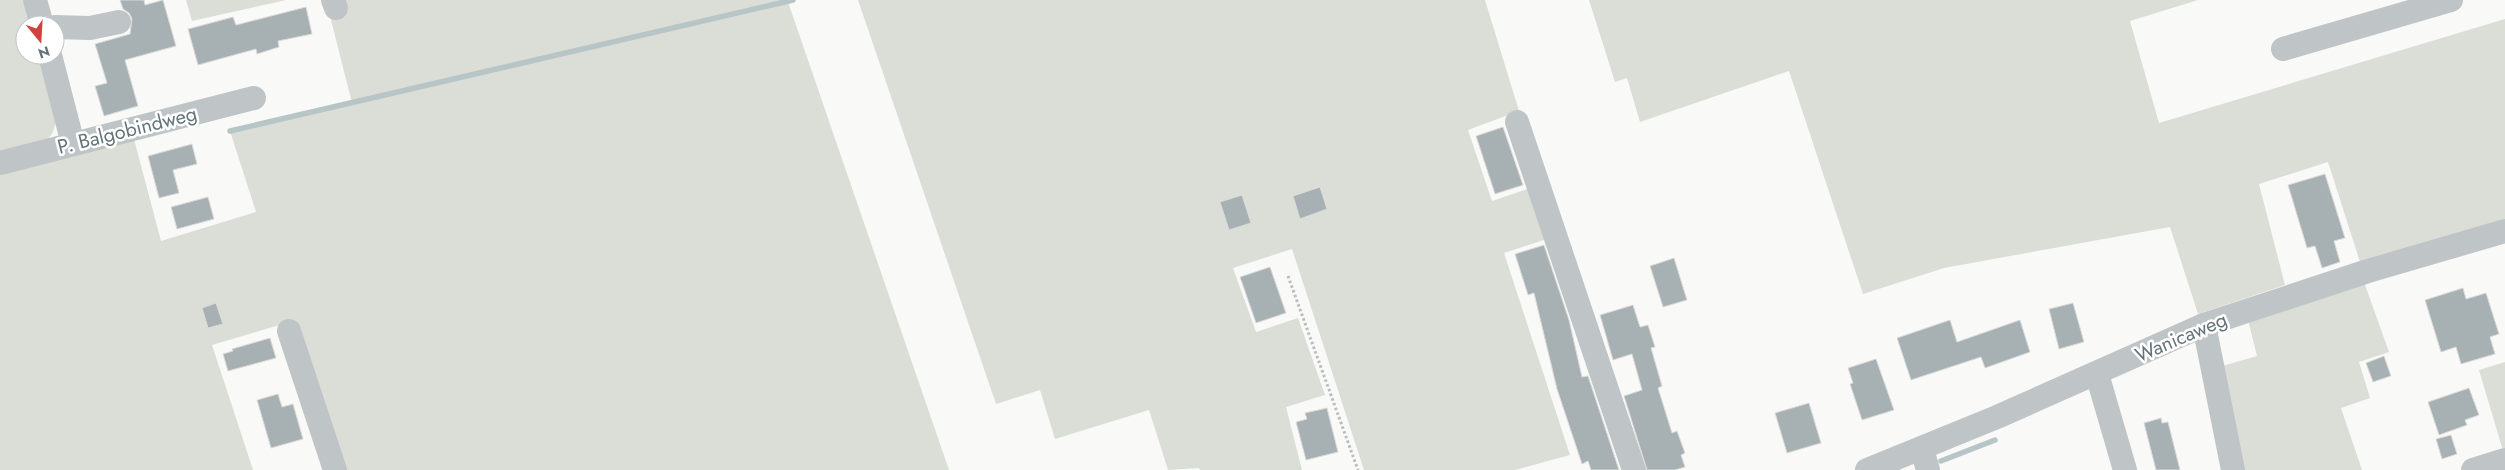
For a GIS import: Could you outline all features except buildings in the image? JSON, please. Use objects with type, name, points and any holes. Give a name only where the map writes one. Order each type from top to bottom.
[{"type":"street","points":[[36,0],[40,15]]},
{"type":"street","points":[[2282,49],[2450,0]]},
{"type":"street","points":[[65,27],[90,28],[119,22]]},
{"type":"street","points":[[53,65],[73,144]]},
{"type":"street","name":"P. Balgobindweg","points":[[0,163],[254,98]]},
{"type":"street","points":[[1517,122],[1634,470]]},
{"type":"street","name":"Wanicaweg","points":[[1867,470],[1925,460],[2097,374],[2204,325],[2368,271],[2505,231]]},
{"type":"street","points":[[2204,325],[2234,470]]},
{"type":"street","points":[[289,331],[336,470]]},
{"type":"street","points":[[2097,374],[2125,470]]},
{"type":"street","points":[[2473,470],[2505,460]]},
{"type":"path","points":[[1288,276],[1358,470]]},
{"type":"shaded area","points":[[0,0],[28,0],[32,15],[15,15],[15,65],[45,65],[55,103],[55,127],[50,137],[41,144],[32,148],[0,155]]},
{"type":"shaded area","points":[[186,0],[286,0],[192,21]]},
{"type":"shaded area","points":[[326,0],[793,0],[788,2],[949,470],[344,470],[293,321],[212,345],[253,470],[0,470],[0,175],[134,139],[161,241],[256,212],[230,131],[352,103]]},
{"type":"shaded area","points":[[858,0],[1485,0],[1519,111],[1468,130],[1492,201],[1533,187],[1550,238],[1504,253],[1570,455],[1515,470],[1364,470],[1292,249],[1233,268],[1256,332],[1298,318],[1325,395],[1286,407],[1302,470],[1200,470],[1199,468],[1168,470],[1149,410],[1055,439],[1040,390],[996,404]]},
{"type":"shaded area","points":[[1589,0],[2198,0],[2130,21],[2159,123],[2505,19],[2505,220],[2360,262],[2328,162],[2259,184],[2285,285],[2198,314],[2170,227],[1944,268],[1863,294],[1789,71],[1640,122],[1627,78],[1615,82]]},
{"type":"shaded area","points":[[2364,282],[2389,352],[2359,362],[2370,398],[2341,408],[2362,470],[2240,470],[2219,367],[2257,356],[2248,320]]},
{"type":"shaded area","points":[[2505,362],[2505,454],[2504,454],[2479,370]]},
{"type":"waterway","points":[[230,131],[793,0]]},
{"type":"waterway","points":[[1941,461],[1995,440]]}]
